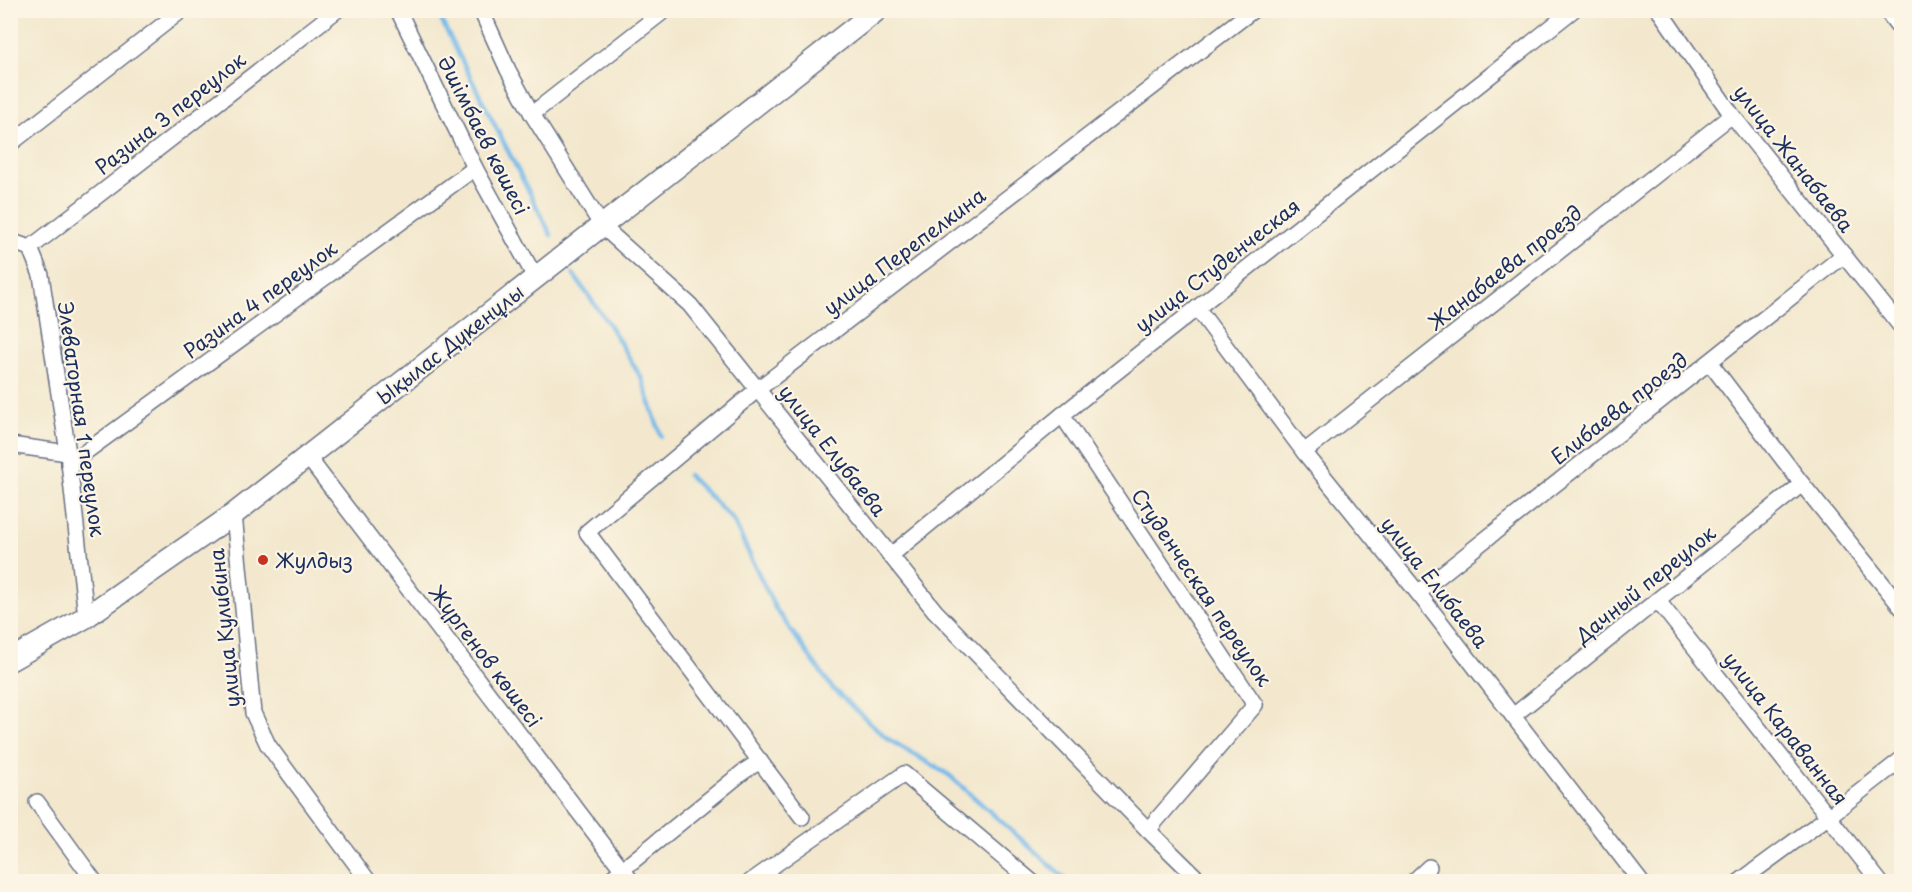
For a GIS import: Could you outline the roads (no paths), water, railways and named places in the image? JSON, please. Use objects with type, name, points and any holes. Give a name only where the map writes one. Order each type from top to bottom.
[{"type":"street","points":[[10,144],[182,10]]},
{"type":"street","name":"Разина 3 переулок","points":[[30,248],[336,10]]},
{"type":"street","name":"Әшімбаев көшесі","points":[[398,10],[475,168],[535,277]]},
{"type":"street","name":"улица Елубаева","points":[[481,10],[508,70],[532,114],[602,226],[690,306],[934,611],[1201,882]]},
{"type":"street","points":[[532,114],[665,10]]},
{"type":"street","name":"Ықылас Дүкенұлы","points":[[10,660],[86,618],[234,514],[877,10]]},
{"type":"street","name":"улица Перепелкина","points":[[760,760],[587,532],[758,389],[1253,10]]},
{"type":"street","name":"улица Студенческая","points":[[890,556],[1062,415],[1573,10]]},
{"type":"street","name":"улица Жанабаева","points":[[1659,10],[1732,116],[1902,328]]},
{"type":"street","points":[[1887,10],[1902,31]]},
{"type":"street","name":"Жанабаева проезд","points":[[1304,452],[1732,116]]},
{"type":"street","name":"Разина 4 переулок","points":[[68,459],[475,168]]},
{"type":"street","points":[[10,241],[30,248]]},
{"type":"street","name":"Элеваторная 1 переулок","points":[[30,248],[41,275],[68,459],[86,618]]},
{"type":"street","name":"Елибаева проезд","points":[[1418,593],[1844,255]]},
{"type":"street","name":"улица Елибаева","points":[[1197,308],[1304,452],[1418,593],[1641,882]]},
{"type":"street","points":[[1710,363],[1802,484],[1902,608]]},
{"type":"street","name":"Студенческая переулок","points":[[1062,415],[1255,705],[1148,830]]},
{"type":"street","points":[[10,445],[68,459]]},
{"type":"street","name":"Жүргенов көшесі","points":[[307,456],[627,876]]},
{"type":"street","name":"Дачный переулок","points":[[1513,716],[1802,484]]},
{"type":"street","name":"улица Кулибина","points":[[234,514],[253,713],[268,745],[369,882]]},
{"type":"street","name":"улица Караванная","points":[[1658,601],[1880,882]]},
{"type":"street","points":[[1739,882],[1902,759]]},
{"type":"street","points":[[607,882],[627,876],[743,772],[760,760],[802,817]]},
{"type":"street","points":[[750,882],[904,774],[1032,882]]},
{"type":"street","points":[[37,802],[95,882]]},
{"type":"street","points":[[1413,882],[1430,867]]},
{"type":"waterway","points":[[436,10],[551,235]]},
{"type":"waterway","points":[[573,274],[608,323],[642,379],[661,436]]},
{"type":"waterway","points":[[688,475],[733,520],[775,608],[833,689],[888,739],[949,775],[1069,882]]},
{"type":"place","name":"Жулдыз","points":[[263,560]]}]
